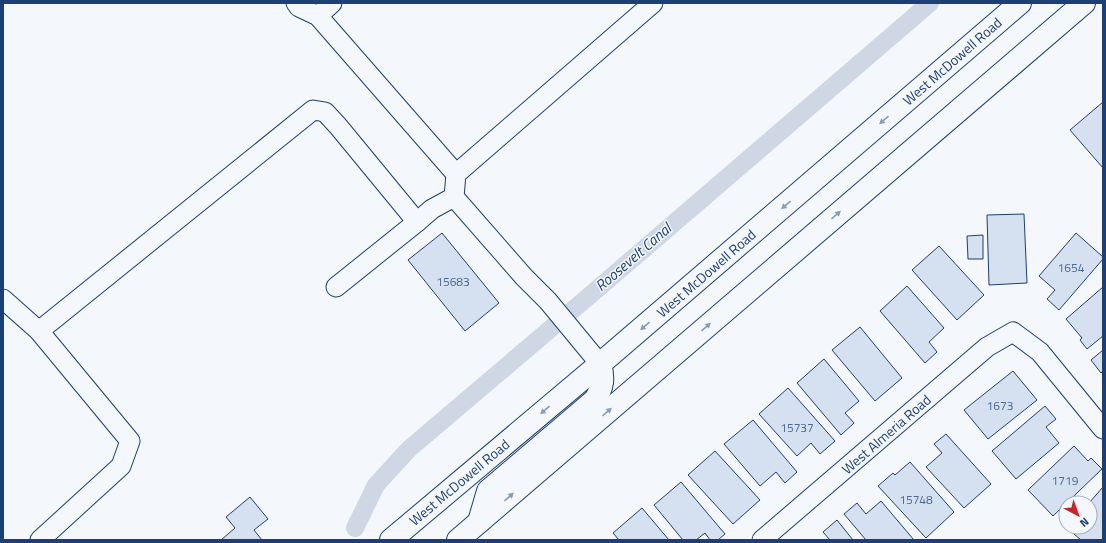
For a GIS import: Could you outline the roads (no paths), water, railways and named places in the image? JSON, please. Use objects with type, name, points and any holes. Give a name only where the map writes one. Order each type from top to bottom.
[{"type":"main road","name":"West McDowell Road","points":[[391,540],[600,364],[1020,3]]},
{"type":"main road","points":[[458,540],[1084,3]]},
{"type":"main road","points":[[479,522],[488,491],[595,400],[603,383],[603,373],[600,364]]},
{"type":"street","points":[[296,3],[299,7],[318,16],[456,174]]},
{"type":"street","points":[[318,16],[332,3]]},
{"type":"street","points":[[600,364],[548,301],[524,277],[454,197],[456,174],[653,3]]},
{"type":"street","points":[[39,331],[313,110],[325,112],[338,126],[417,222]]},
{"type":"street","points":[[336,287],[432,209],[454,197]]},
{"type":"street","points":[[6,305],[39,331],[130,441],[121,466],[40,540]]},
{"type":"street","name":"West Almeria Road","points":[[762,540],[987,347],[1013,332],[1040,352],[1103,430]]},
{"type":"waterway","name":"Roosevelt Canal","points":[[355,528],[376,485],[409,449],[930,3]]}]
